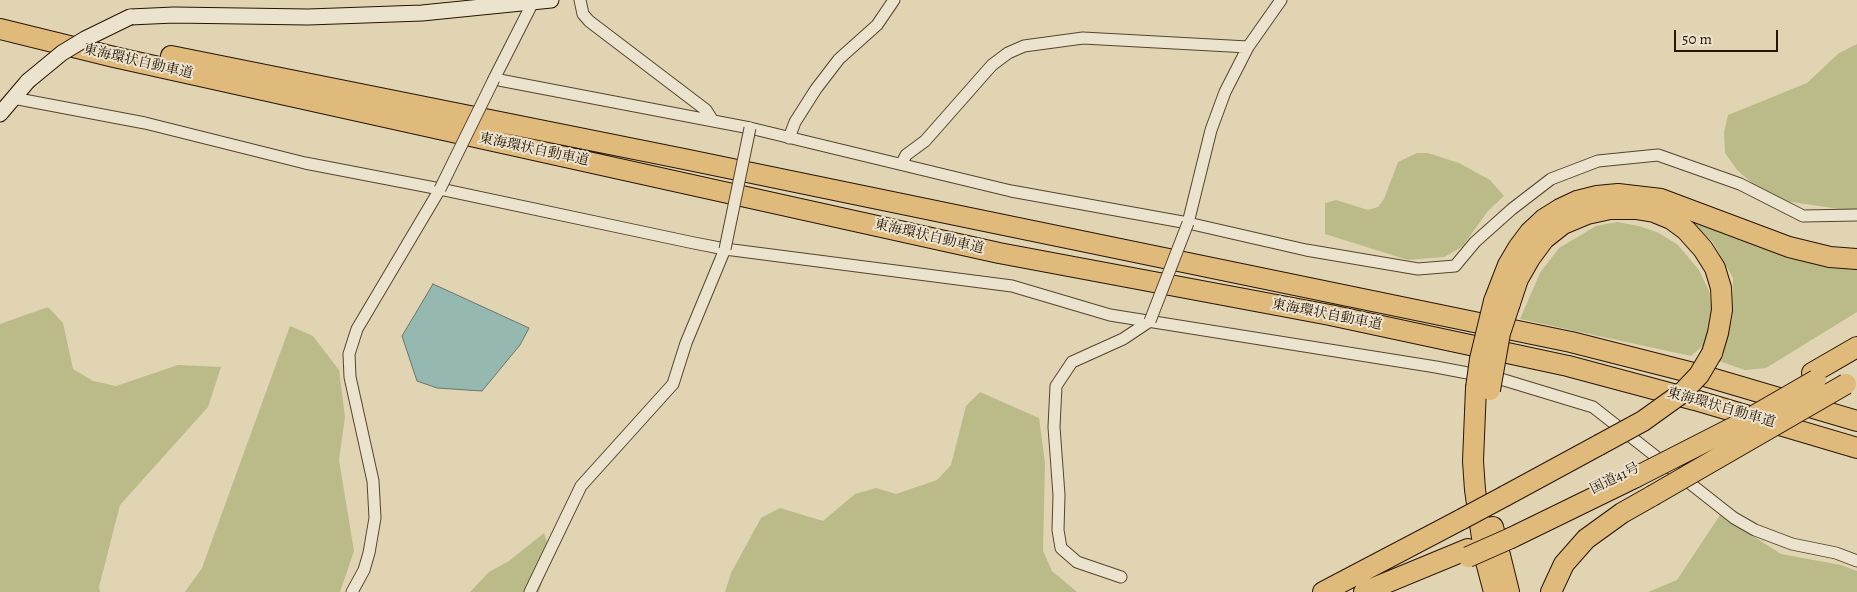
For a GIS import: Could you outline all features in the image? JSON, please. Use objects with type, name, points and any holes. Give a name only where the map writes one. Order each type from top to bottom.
[{"type":"highway","name":"東海環状自動車道","points":[[0,24],[684,159],[1571,342],[1701,375],[1857,421]]},
{"type":"highway","name":"東海環状自動車道","points":[[0,29],[114,58],[999,253],[1330,315],[1568,366],[1695,400],[1857,448]]},
{"type":"highway","points":[[1509,592],[1493,526],[1488,485],[1480,359],[1502,302],[1508,265],[1530,232],[1544,219],[1577,201],[1596,196],[1618,194],[1661,199],[1789,247],[1830,257],[1857,259]]},
{"type":"highway","points":[[1322,592],[1506,496],[1643,421],[1682,393],[1699,375],[1712,353],[1722,310],[1721,288],[1714,268],[1702,249],[1686,230],[1671,219],[1654,212],[1636,209],[1610,209],[1587,214],[1563,224],[1544,239],[1502,302]]},
{"type":"highway","name":"国道41号","points":[[1382,592],[1510,534],[1738,425],[1814,377],[1857,347]]},
{"type":"highway","name":"国道41号","points":[[1814,377],[1857,355]]},
{"type":"highway","points":[[1551,592],[1564,564],[1586,539],[1622,513],[1851,380]]},
{"type":"highway","points":[[1483,389],[1473,461],[1475,490],[1484,550],[1494,592]]},
{"type":"highway","name":"国道41号","points":[[1364,592],[1468,553]]},
{"type":"street","points":[[0,114],[28,81],[62,53],[85,39],[130,17],[174,15],[308,17],[413,14],[551,0]]},
{"type":"street","points":[[580,0],[583,14],[589,21],[706,110],[713,121]]},
{"type":"street","points":[[789,138],[795,122],[827,74],[839,59],[877,25],[894,0]]},
{"type":"street","points":[[1121,576],[1077,562],[1060,548],[1058,530],[1059,495],[1054,427],[1056,386],[1072,362],[1123,339],[1150,320],[1188,223],[1210,130],[1225,92],[1248,46],[1281,0]]},
{"type":"street","points":[[352,592],[364,570],[375,518],[373,481],[350,377],[349,354],[357,329],[440,189],[533,2]]},
{"type":"street","points":[[902,164],[906,155],[925,141],[992,65],[1024,46],[1083,38],[1248,46]]},
{"type":"street","points":[[494,79],[750,128],[1011,191],[1188,223],[1306,250],[1418,269],[1455,266],[1475,242],[1512,209],[1551,179],[1598,161],[1658,155],[1740,184],[1803,216],[1857,215]]},
{"type":"street","points":[[13,98],[145,123],[305,163],[440,189],[725,249],[1012,286],[1110,315],[1436,366],[1504,380],[1593,407],[1734,518],[1748,526],[1792,544],[1836,553],[1857,561]]},
{"type":"street","points":[[530,592],[580,486],[673,384],[686,343],[725,249],[750,128]]},
{"type":"green space","points":[[1857,44],[1857,209],[1846,210],[1785,201],[1765,194],[1737,170],[1725,153],[1724,132],[1728,115],[1807,83],[1839,53]]},
{"type":"green space","points":[[1417,153],[1428,153],[1459,163],[1490,180],[1504,196],[1488,211],[1462,247],[1444,257],[1408,260],[1325,234],[1325,203],[1336,200],[1368,210],[1378,207],[1384,199],[1398,162]]},
{"type":"green space","points":[[1684,215],[1787,258],[1836,266],[1857,266],[1857,312],[1766,368],[1745,370],[1716,360],[1732,319],[1733,278],[1713,242]]},
{"type":"green space","points":[[1617,222],[1639,226],[1659,233],[1678,245],[1699,270],[1709,291],[1712,312],[1707,342],[1691,356],[1520,319],[1540,273],[1559,248],[1596,226]]},
{"type":"green space","points":[[48,307],[63,323],[73,369],[93,381],[116,386],[178,365],[221,367],[208,407],[120,505],[99,587],[100,592],[0,592],[0,324]]},
{"type":"green space","points":[[290,326],[313,336],[339,370],[345,417],[339,460],[354,551],[340,592],[185,592],[202,568]]},
{"type":"green space","points":[[980,392],[1039,418],[1045,463],[1043,551],[1052,571],[1077,592],[725,592],[731,573],[761,518],[780,508],[823,521],[855,494],[876,488],[896,494],[937,480],[951,465],[966,406]]},
{"type":"green space","points":[[1720,515],[1781,554],[1841,565],[1857,571],[1857,592],[1648,592],[1677,580]]},
{"type":"green space","points":[[544,533],[551,555],[539,592],[470,592],[489,572],[509,561]]},
{"type":"water","points":[[433,284],[529,328],[520,345],[482,391],[437,388],[417,381],[402,336]]}]
